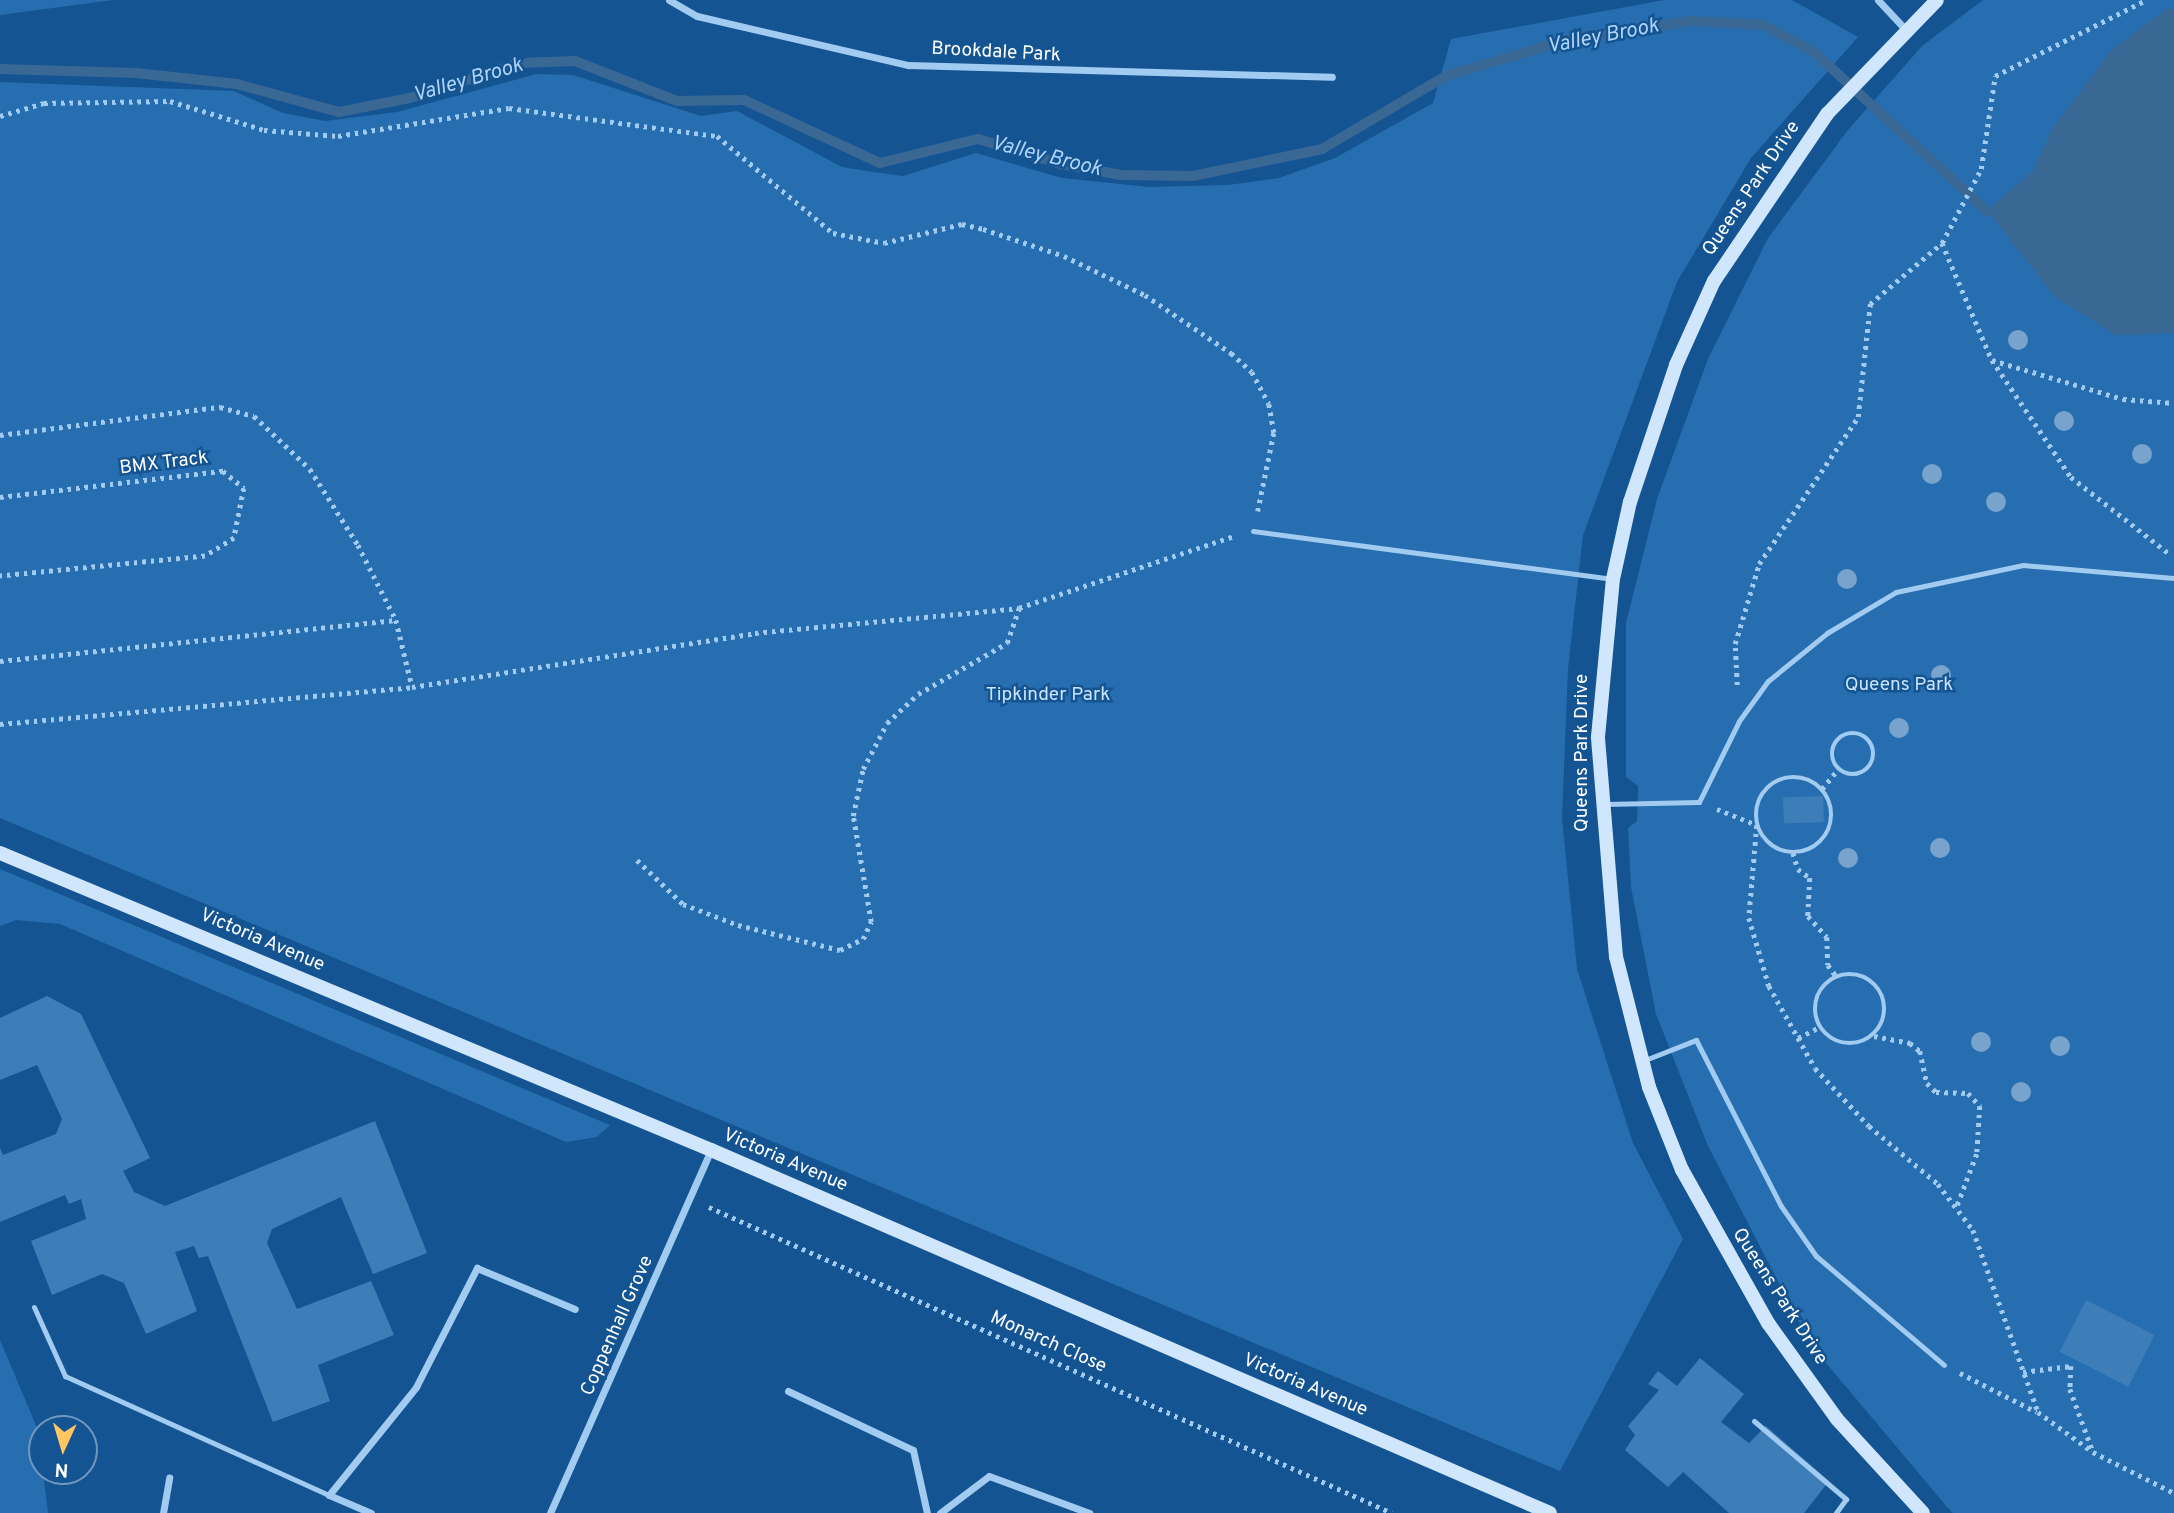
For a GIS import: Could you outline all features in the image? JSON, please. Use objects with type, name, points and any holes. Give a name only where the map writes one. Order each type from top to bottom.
[{"type":"street","name":"Brookdale Park","points":[[669,0],[697,16],[908,65],[1332,77]]},
{"type":"street","points":[[1878,0],[1905,29]]},
{"type":"street","name":"Queens Park Drive","points":[[1923,1513],[1837,1419],[1768,1323],[1682,1170],[1642,1061],[1616,957],[1600,804],[1599,681],[1613,579],[1650,438],[1714,281],[1827,114],[1870,64],[1937,0]]},
{"type":"street","name":"Victoria Avenue","points":[[0,853],[711,1150],[1550,1513]]},
{"type":"street","name":"Coppenhall Grove","points":[[550,1513],[692,1199],[711,1150]]},
{"type":"street","points":[[371,1513],[329,1495],[416,1387],[477,1268],[575,1309]]},
{"type":"street","points":[[788,1391],[913,1450],[927,1513]]},
{"type":"street","points":[[940,1513],[989,1476],[1089,1513]]},
{"type":"street","points":[[163,1513],[169,1478]]},
{"type":"lane","points":[[1253,531],[1613,579]]},
{"type":"lane","points":[[1600,804],[1699,803],[1739,721],[1768,681],[1827,633],[1896,592],[2023,565],[2174,578]]},
{"type":"lane","points":[[1642,1061],[1696,1040],[1781,1206],[1816,1256],[1944,1365]]},
{"type":"lane","points":[[34,1307],[65,1376],[329,1495]]},
{"type":"lane","points":[[1754,1421],[1846,1499],[1836,1513]]},
{"type":"path","points":[[1739,721],[1735,644],[1759,564],[1858,417],[1870,304],[1942,243],[1953,212],[1981,169],[1995,76],[2146,0]]},
{"type":"path","points":[[0,116],[44,103],[170,101],[264,130],[338,136],[509,108],[717,136],[833,233],[884,243],[962,224],[1064,256],[1145,295],[1231,353],[1252,372],[1269,404],[1274,433],[1253,531],[1019,608],[755,633],[412,687],[0,724]]},
{"type":"path","points":[[1942,243],[1992,360],[2071,477],[2174,558]]},
{"type":"path","points":[[1992,360],[2123,399],[2174,403]]},
{"type":"path","points":[[0,435],[220,407],[254,416],[310,470],[358,545],[396,620],[412,687]]},
{"type":"path","name":"BMX Track","points":[[0,497],[223,471],[244,488],[234,538],[205,556],[0,576]]},
{"type":"path","points":[[637,860],[683,904],[738,925],[840,950],[863,939],[871,922],[853,816],[863,769],[887,723],[918,694],[1007,643],[1019,608]]},
{"type":"path","points":[[0,661],[396,620]]},
{"type":"path","points":[[1822,789],[1838,769],[1835,743],[1846,734],[1866,738],[1874,749],[1869,768],[1857,775],[1838,769]]},
{"type":"path","points":[[1699,803],[1757,825],[1770,845],[1793,853],[1826,837],[1832,812],[1822,789],[1800,778],[1776,782],[1759,800],[1757,825],[1749,918],[1769,986],[1815,1068],[1956,1209],[1973,1230],[2038,1412]]},
{"type":"path","points":[[1793,853],[1798,869],[1810,878],[1808,916],[1827,937],[1828,965],[1837,977]]},
{"type":"path","points":[[1820,1027],[1819,992],[1837,977],[1858,975],[1883,995],[1885,1017],[1874,1036]]},
{"type":"path","points":[[1798,1038],[1820,1027]]},
{"type":"path","points":[[1820,1027],[1851,1044],[1874,1036],[1910,1043],[1920,1051],[1927,1083],[1936,1092],[1968,1093],[1980,1106],[1978,1154],[1956,1209]]},
{"type":"path","name":"Monarch Close","points":[[692,1199],[1392,1513]]},
{"type":"path","points":[[1944,1365],[2038,1412],[2094,1452],[2174,1493]]},
{"type":"path","points":[[2023,1372],[2071,1366],[2070,1389],[2094,1452]]},
{"type":"green space","points":[[0,0],[113,0],[0,15]]},
{"type":"green space","name":"Tipkinder Park","points":[[1664,0],[1792,0],[1858,37],[1751,158],[1677,282],[1583,535],[1568,669],[1562,818],[1577,969],[1633,1143],[1683,1239],[1560,1471],[0,818],[0,82],[234,91],[283,113],[325,121],[397,112],[537,74],[573,75],[701,116],[737,111],[842,167],[903,176],[976,153],[1062,178],[1149,187],[1228,185],[1279,178],[1335,158],[1433,103],[1451,39]]},
{"type":"green space","name":"Queens Park","points":[[1983,0],[2174,0],[2174,1513],[1953,1513],[1947,1507],[1811,1345],[1708,1146],[1656,1014],[1631,887],[1628,828],[1637,821],[1638,786],[1626,777],[1626,623],[1657,499],[1708,359],[1768,238],[1848,130],[1922,46]]},
{"type":"green space","points":[[0,869],[610,1125],[597,1137],[566,1142],[60,924],[16,920],[0,926]]},
{"type":"green space","points":[[0,1340],[32,1415],[28,1415],[28,1485],[45,1485],[48,1513],[0,1513]]},
{"type":"shaded area","points":[[2168,8],[2174,10],[2174,333],[2116,335],[2055,297],[1987,211],[2033,171],[2052,129],[2112,49]]},
{"type":"building","points":[[1823,796],[1824,822],[1784,823],[1783,797]]},
{"type":"building","points":[[47,996],[81,1014],[150,1158],[123,1171],[134,1192],[165,1206],[375,1121],[427,1253],[373,1274],[341,1197],[272,1229],[267,1243],[297,1309],[371,1281],[394,1335],[318,1365],[330,1401],[273,1422],[208,1256],[199,1258],[194,1246],[175,1252],[197,1311],[146,1334],[124,1283],[102,1274],[52,1295],[31,1241],[86,1219],[81,1199],[69,1204],[65,1195],[0,1222],[0,1148],[3,1155],[56,1134],[62,1119],[37,1065],[0,1080],[0,1018]]},
{"type":"building","points":[[2086,1300],[2155,1335],[2128,1387],[2060,1352]]},
{"type":"building","points":[[1700,1358],[1744,1394],[1721,1422],[1749,1443],[1766,1426],[1829,1481],[1804,1513],[1729,1513],[1683,1472],[1668,1487],[1625,1450],[1635,1435],[1628,1426],[1659,1390],[1648,1384],[1658,1371],[1677,1386]]},
{"type":"waterway","name":"Valley Brook","points":[[0,69],[136,73],[237,84],[339,112],[410,98],[519,63],[575,61],[677,101],[744,100],[880,163],[978,139],[1061,164],[1121,175],[1193,176],[1322,149],[1446,76],[1570,39],[1691,21],[1764,25],[1815,53],[1987,211]]}]
